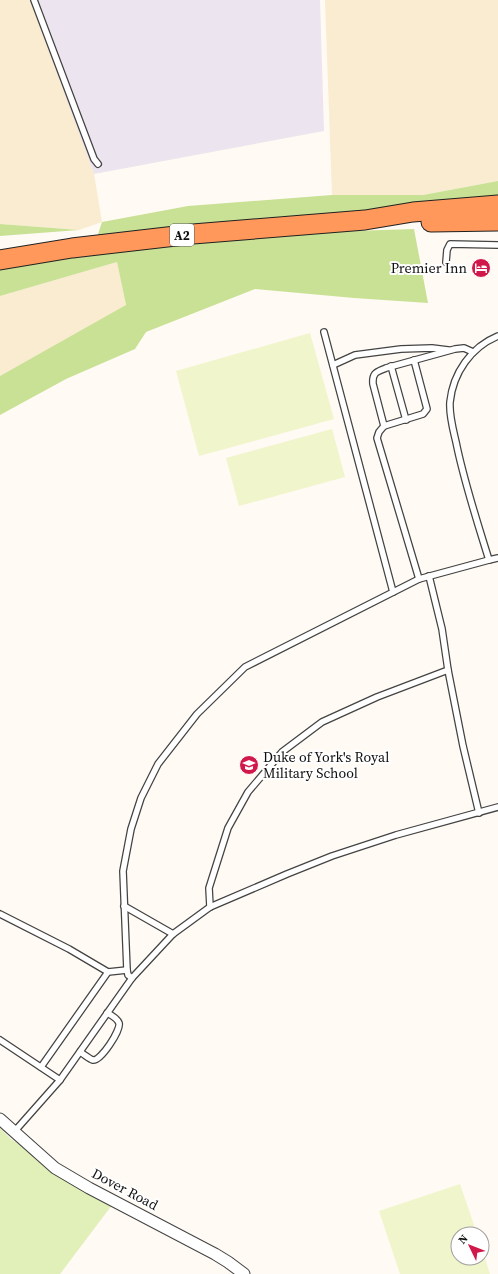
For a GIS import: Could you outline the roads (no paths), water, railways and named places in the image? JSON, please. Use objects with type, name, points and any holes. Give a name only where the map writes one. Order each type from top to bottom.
[{"type":"highway","name":"A2","points":[[0,260],[72,248],[193,234],[365,220],[412,212],[498,205]]},
{"type":"highway","name":"A2","points":[[365,220],[412,222],[498,221]]},
{"type":"street","name":"Dover Road","points":[[0,1119],[55,1168],[89,1188],[216,1254],[244,1274]]},
{"type":"lane","points":[[34,0],[94,159],[98,164]]},
{"type":"lane","points":[[446,262],[447,250],[450,244],[498,245]]},
{"type":"lane","points":[[324,332],[393,592]]},
{"type":"lane","points":[[489,560],[460,462],[451,419],[450,403],[455,380],[462,366],[473,352],[488,340],[498,336]]},
{"type":"lane","points":[[333,365],[355,355],[401,348],[432,348],[452,350]]},
{"type":"lane","points":[[384,426],[373,384],[372,377],[376,372],[391,366],[452,350],[464,348],[473,352]]},
{"type":"lane","points":[[414,360],[427,408],[423,414],[384,426],[379,432],[377,438],[419,579]]},
{"type":"lane","points":[[391,366],[406,420]]},
{"type":"lane","points":[[132,978],[128,975],[127,970],[123,871],[131,829],[141,798],[158,764],[197,714],[244,667],[419,579],[498,558]]},
{"type":"lane","points":[[429,576],[442,629],[462,746],[480,813]]},
{"type":"lane","points":[[210,907],[209,888],[228,828],[248,792],[282,752],[322,722],[377,697],[448,670]]},
{"type":"lane","points":[[14,1132],[60,1080],[132,978],[173,934],[210,907],[332,856],[396,835],[498,807]]},
{"type":"lane","points":[[124,906],[173,934]]},
{"type":"lane","points":[[0,914],[69,949],[108,972],[127,970]]},
{"type":"lane","points":[[41,1067],[108,972]]},
{"type":"lane","points":[[80,1052],[92,1060],[96,1060],[101,1056],[117,1033],[119,1027],[117,1020],[107,1013]]},
{"type":"lane","points":[[0,1040],[60,1080]]},
{"type":"place","name":"Premier Inn","points":[[481,268]]},
{"type":"place","name":"Duke of York's Royal Military School","points":[[249,765]]}]
